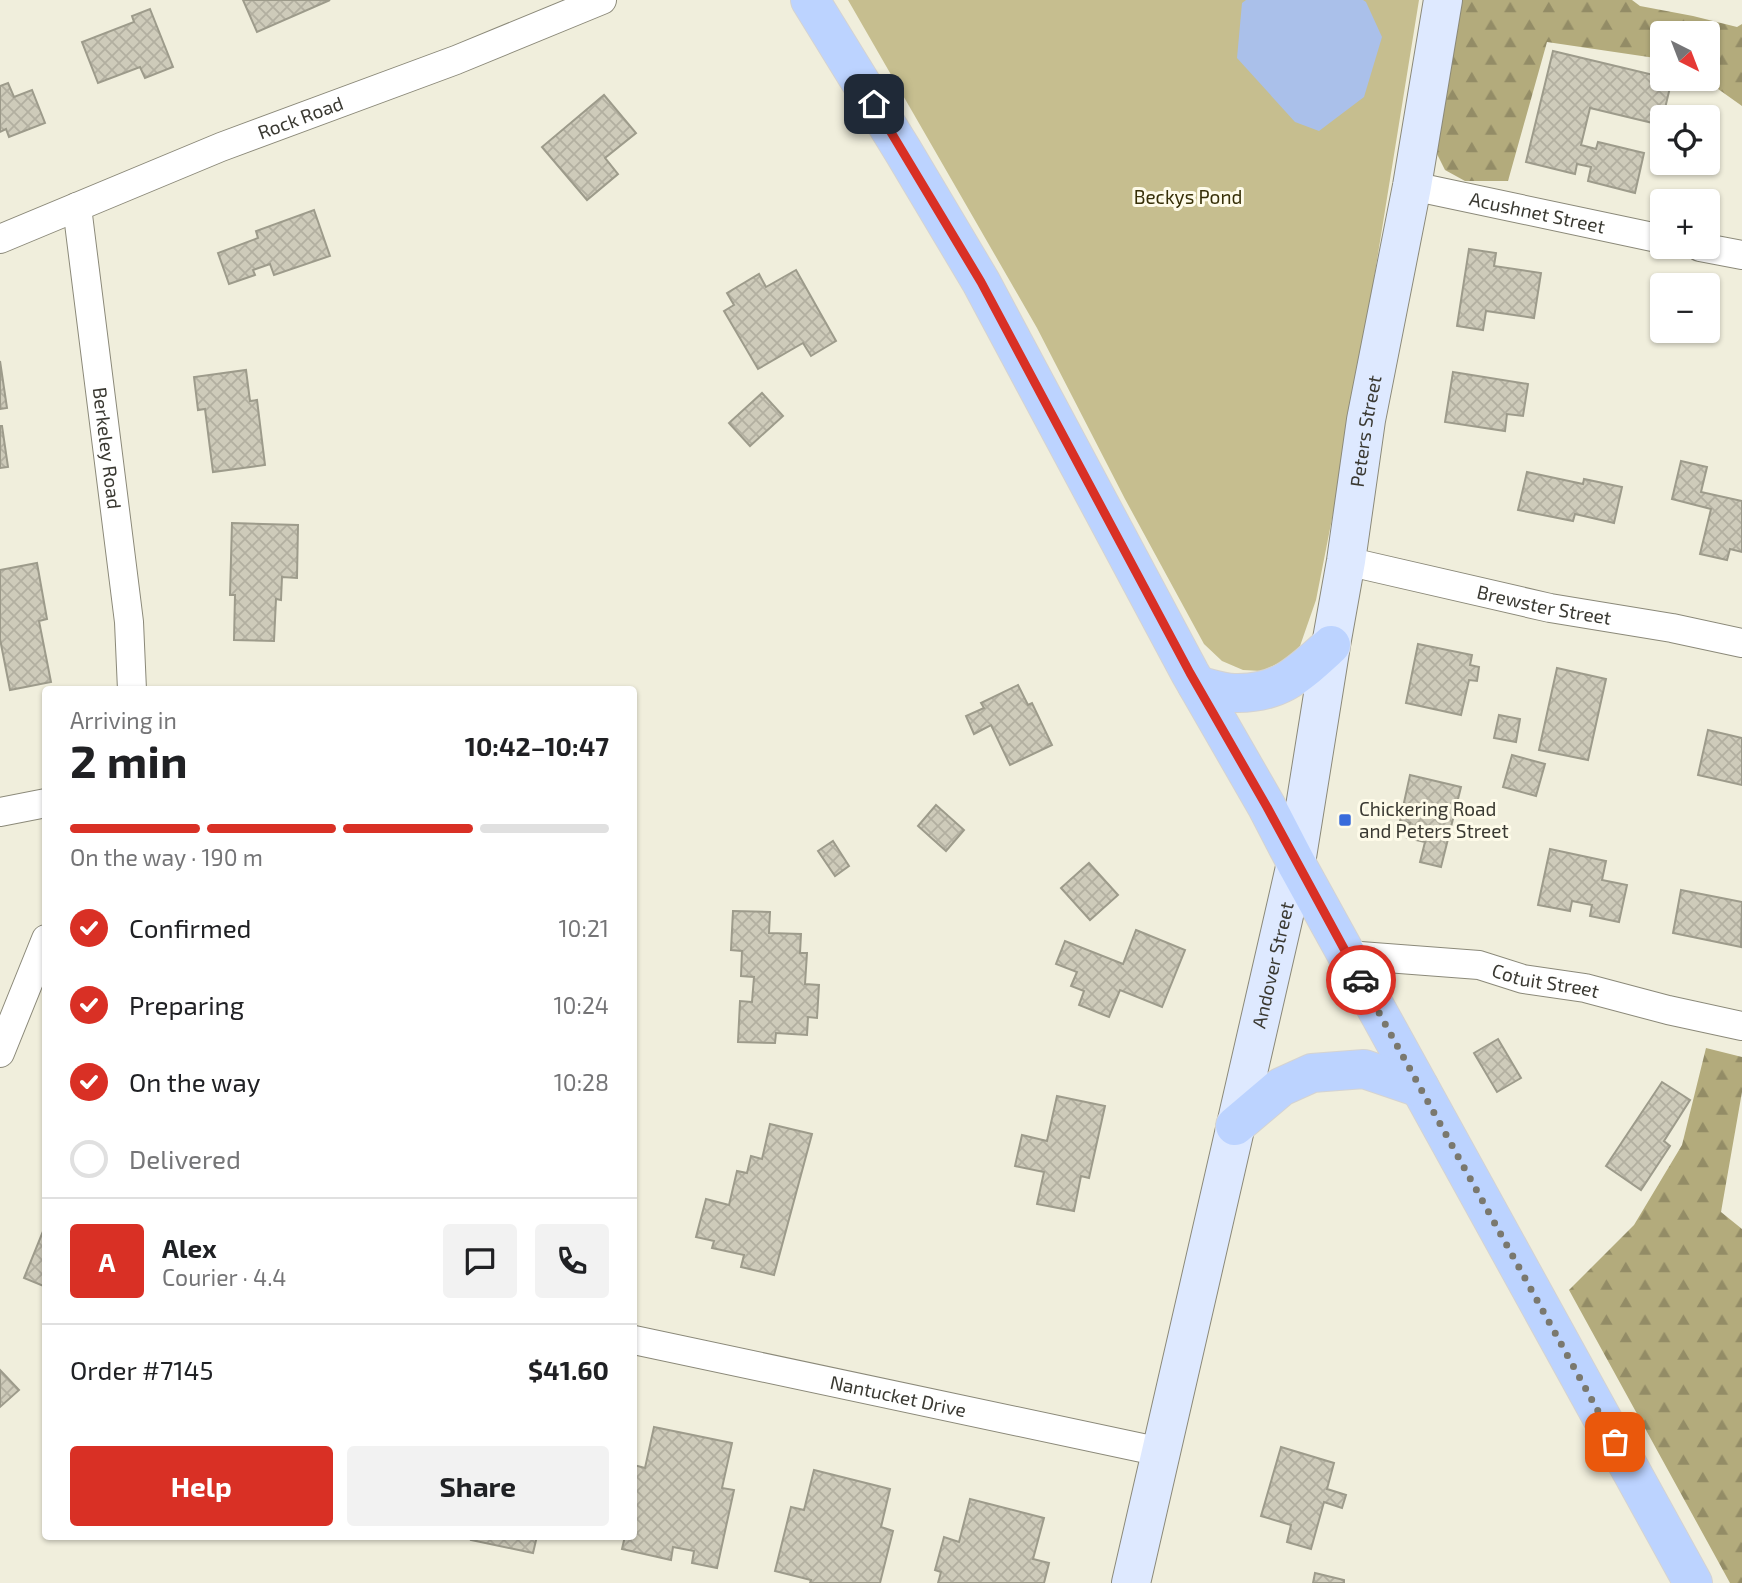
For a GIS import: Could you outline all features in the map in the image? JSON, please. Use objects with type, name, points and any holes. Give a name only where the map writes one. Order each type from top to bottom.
[{"type":"main road","points":[[810,0],[981,282],[1197,685],[1267,807],[1693,1583]]},
{"type":"main road","name":"Peters Street","points":[[1296,863],[1346,561],[1366,420],[1412,186],[1443,0]]},
{"type":"main road","points":[[1197,685],[1233,694],[1271,690],[1297,675],[1331,645]]},
{"type":"main road","name":"Andover Street","points":[[1131,1583],[1296,863]]},
{"type":"main road","points":[[1235,1126],[1281,1087],[1312,1073],[1364,1069],[1420,1088]]},
{"type":"street","name":"Rock Road","points":[[0,239],[221,147],[456,60],[602,0]]},
{"type":"street","name":"Acushnet Street","points":[[1412,186],[1650,236]]},
{"type":"street","name":"Berkeley Road","points":[[77,207],[129,622],[132,686]]},
{"type":"street","points":[[1720,251],[1742,255]]},
{"type":"street","name":"Brewster Street","points":[[1346,561],[1550,608],[1672,628],[1742,643]]},
{"type":"street","points":[[0,812],[42,804]]},
{"type":"street","points":[[0,1053],[42,949]]},
{"type":"street","name":"Cotuit Street","points":[[1347,955],[1479,965],[1523,979],[1585,988],[1742,1026]]},
{"type":"street","name":"Nantucket Drive","points":[[637,1341],[1161,1452]]},
{"type":"green space","name":"Beckys Pond","points":[[848,0],[1419,0],[1350,427],[1316,600],[1300,646],[1287,659],[1262,671],[1243,670],[1222,661],[1204,644],[1037,328]]},
{"type":"green space","points":[[1459,0],[1632,0],[1640,6],[1713,21],[1650,21],[1650,57],[1547,42],[1508,181],[1465,181],[1445,170],[1431,142]]},
{"type":"green space","points":[[1720,23],[1737,27],[1742,24],[1742,106],[1720,90]]},
{"type":"green space","points":[[1706,1048],[1742,1057],[1742,1092],[1721,1212],[1742,1229],[1742,1583],[1730,1583],[1569,1290],[1634,1225],[1682,1145]]},
{"type":"water","points":[[1246,0],[1366,2],[1382,37],[1364,97],[1319,131],[1295,122],[1237,58],[1242,3]]},
{"type":"building","points":[[243,0],[330,0],[257,32]]},
{"type":"building","points":[[150,9],[173,67],[145,78],[140,67],[98,83],[82,42],[134,22],[132,16]]},
{"type":"building","points":[[1553,51],[1650,74],[1650,91],[1669,91],[1666,105],[1650,105],[1650,122],[1590,108],[1581,145],[1596,149],[1598,142],[1644,153],[1635,193],[1588,181],[1591,167],[1577,164],[1575,174],[1526,162]]},
{"type":"building","points":[[8,83],[14,97],[32,90],[45,123],[9,137],[6,129],[0,132],[0,86]]},
{"type":"building","points":[[604,95],[636,133],[605,158],[618,174],[587,200],[542,147]]},
{"type":"building","points":[[314,210],[330,256],[274,275],[270,264],[253,270],[255,275],[229,284],[218,253],[258,238],[256,231]]},
{"type":"building","points":[[1469,249],[1496,253],[1494,266],[1541,273],[1534,318],[1486,311],[1483,330],[1457,326]]},
{"type":"building","points":[[796,270],[836,341],[811,356],[803,343],[758,369],[724,311],[734,305],[727,293],[759,274],[766,287]]},
{"type":"building","points":[[0,361],[7,408],[0,409]]},
{"type":"building","points":[[246,370],[250,401],[257,400],[265,465],[213,472],[205,409],[198,410],[194,377]]},
{"type":"building","points":[[1453,372],[1528,384],[1523,416],[1507,414],[1505,431],[1445,422]]},
{"type":"building","points":[[762,393],[783,416],[750,446],[729,423]]},
{"type":"building","points":[[0,426],[8,467],[0,468]]},
{"type":"building","points":[[1681,461],[1707,467],[1701,492],[1742,501],[1742,552],[1730,549],[1727,560],[1700,554],[1711,509],[1672,499]]},
{"type":"building","points":[[1527,472],[1583,484],[1584,479],[1622,487],[1614,523],[1575,514],[1573,521],[1518,510]]},
{"type":"building","points":[[232,523],[298,525],[297,578],[282,577],[281,600],[276,599],[274,641],[234,640],[235,595],[230,595]]},
{"type":"building","points":[[37,563],[47,619],[39,621],[51,682],[10,690],[0,639],[0,570]]},
{"type":"building","points":[[1418,644],[1472,655],[1470,665],[1479,667],[1477,681],[1469,680],[1461,715],[1406,703]]},
{"type":"building","points":[[1557,668],[1606,679],[1588,760],[1539,750]]},
{"type":"building","points":[[1018,685],[1028,705],[1032,703],[1052,745],[1010,765],[991,725],[974,734],[966,716],[984,708],[981,703]]},
{"type":"building","points":[[1499,715],[1520,719],[1516,742],[1494,738]]},
{"type":"building","points":[[1708,730],[1742,738],[1742,785],[1698,775]]},
{"type":"building","points":[[1512,755],[1545,764],[1536,796],[1503,787]]},
{"type":"building","points":[[1410,775],[1461,787],[1441,867],[1420,862],[1425,842],[1407,838],[1410,823],[1400,821]]},
{"type":"building","points":[[936,805],[964,830],[946,851],[918,826]]},
{"type":"building","points":[[833,841],[849,866],[835,876],[818,851]]},
{"type":"building","points":[[1550,849],[1606,861],[1602,880],[1627,885],[1619,922],[1590,916],[1592,905],[1572,901],[1570,911],[1538,905]]},
{"type":"building","points":[[1089,863],[1118,895],[1090,920],[1061,888]]},
{"type":"building","points":[[1681,890],[1742,902],[1741,947],[1673,933]]},
{"type":"building","points":[[733,911],[770,912],[769,933],[801,934],[800,953],[807,953],[805,984],[819,985],[817,1018],[808,1017],[807,1035],[776,1033],[775,1043],[738,1042],[740,1001],[752,1002],[754,977],[741,976],[742,951],[731,950]]},
{"type":"building","points":[[1136,930],[1185,950],[1162,1007],[1120,990],[1109,1017],[1079,1005],[1084,991],[1071,986],[1077,972],[1056,964],[1065,941],[1123,964]]},
{"type":"building","points":[[1498,1039],[1521,1078],[1497,1092],[1474,1053]]},
{"type":"building","points":[[1662,1082],[1690,1100],[1664,1141],[1670,1146],[1641,1190],[1606,1166]]},
{"type":"building","points":[[1057,1096],[1105,1106],[1089,1178],[1081,1176],[1074,1211],[1037,1204],[1044,1172],[1015,1166],[1022,1135],[1047,1141]]},
{"type":"building","points":[[770,1124],[812,1134],[774,1275],[741,1267],[744,1255],[712,1248],[714,1241],[696,1237],[706,1199],[729,1205],[737,1171],[747,1173],[751,1156],[762,1159]]},
{"type":"building","points":[[42,1234],[42,1285],[24,1278]]},
{"type":"building","points":[[0,1370],[19,1390],[0,1407]]},
{"type":"building","points":[[654,1427],[732,1443],[722,1488],[734,1490],[717,1568],[692,1563],[694,1551],[673,1547],[671,1560],[622,1549],[624,1540],[637,1540],[637,1466],[645,1468]]},
{"type":"building","points":[[1281,1447],[1334,1463],[1327,1489],[1346,1495],[1342,1508],[1324,1502],[1311,1549],[1287,1542],[1291,1525],[1261,1516]]},
{"type":"building","points":[[814,1470],[890,1489],[881,1527],[893,1531],[880,1583],[810,1583],[811,1580],[775,1571],[791,1507],[804,1510]]},
{"type":"building","points":[[970,1499],[1044,1518],[1033,1559],[1049,1563],[1044,1583],[938,1583],[941,1572],[935,1570],[944,1537],[959,1542]]},
{"type":"building","points":[[471,1540],[536,1540],[533,1553]]},
{"type":"building","points":[[1315,1573],[1344,1580],[1344,1583],[1313,1583]]},
{"type":"way so far","points":[[1361,980],[1615,1442]]},
{"type":"place","name":"Chickering Road and Peters Street","points":[[1345,820]]},
{"type":"route","points":[[874,104],[981,282],[1190,673],[1361,980]]}]
